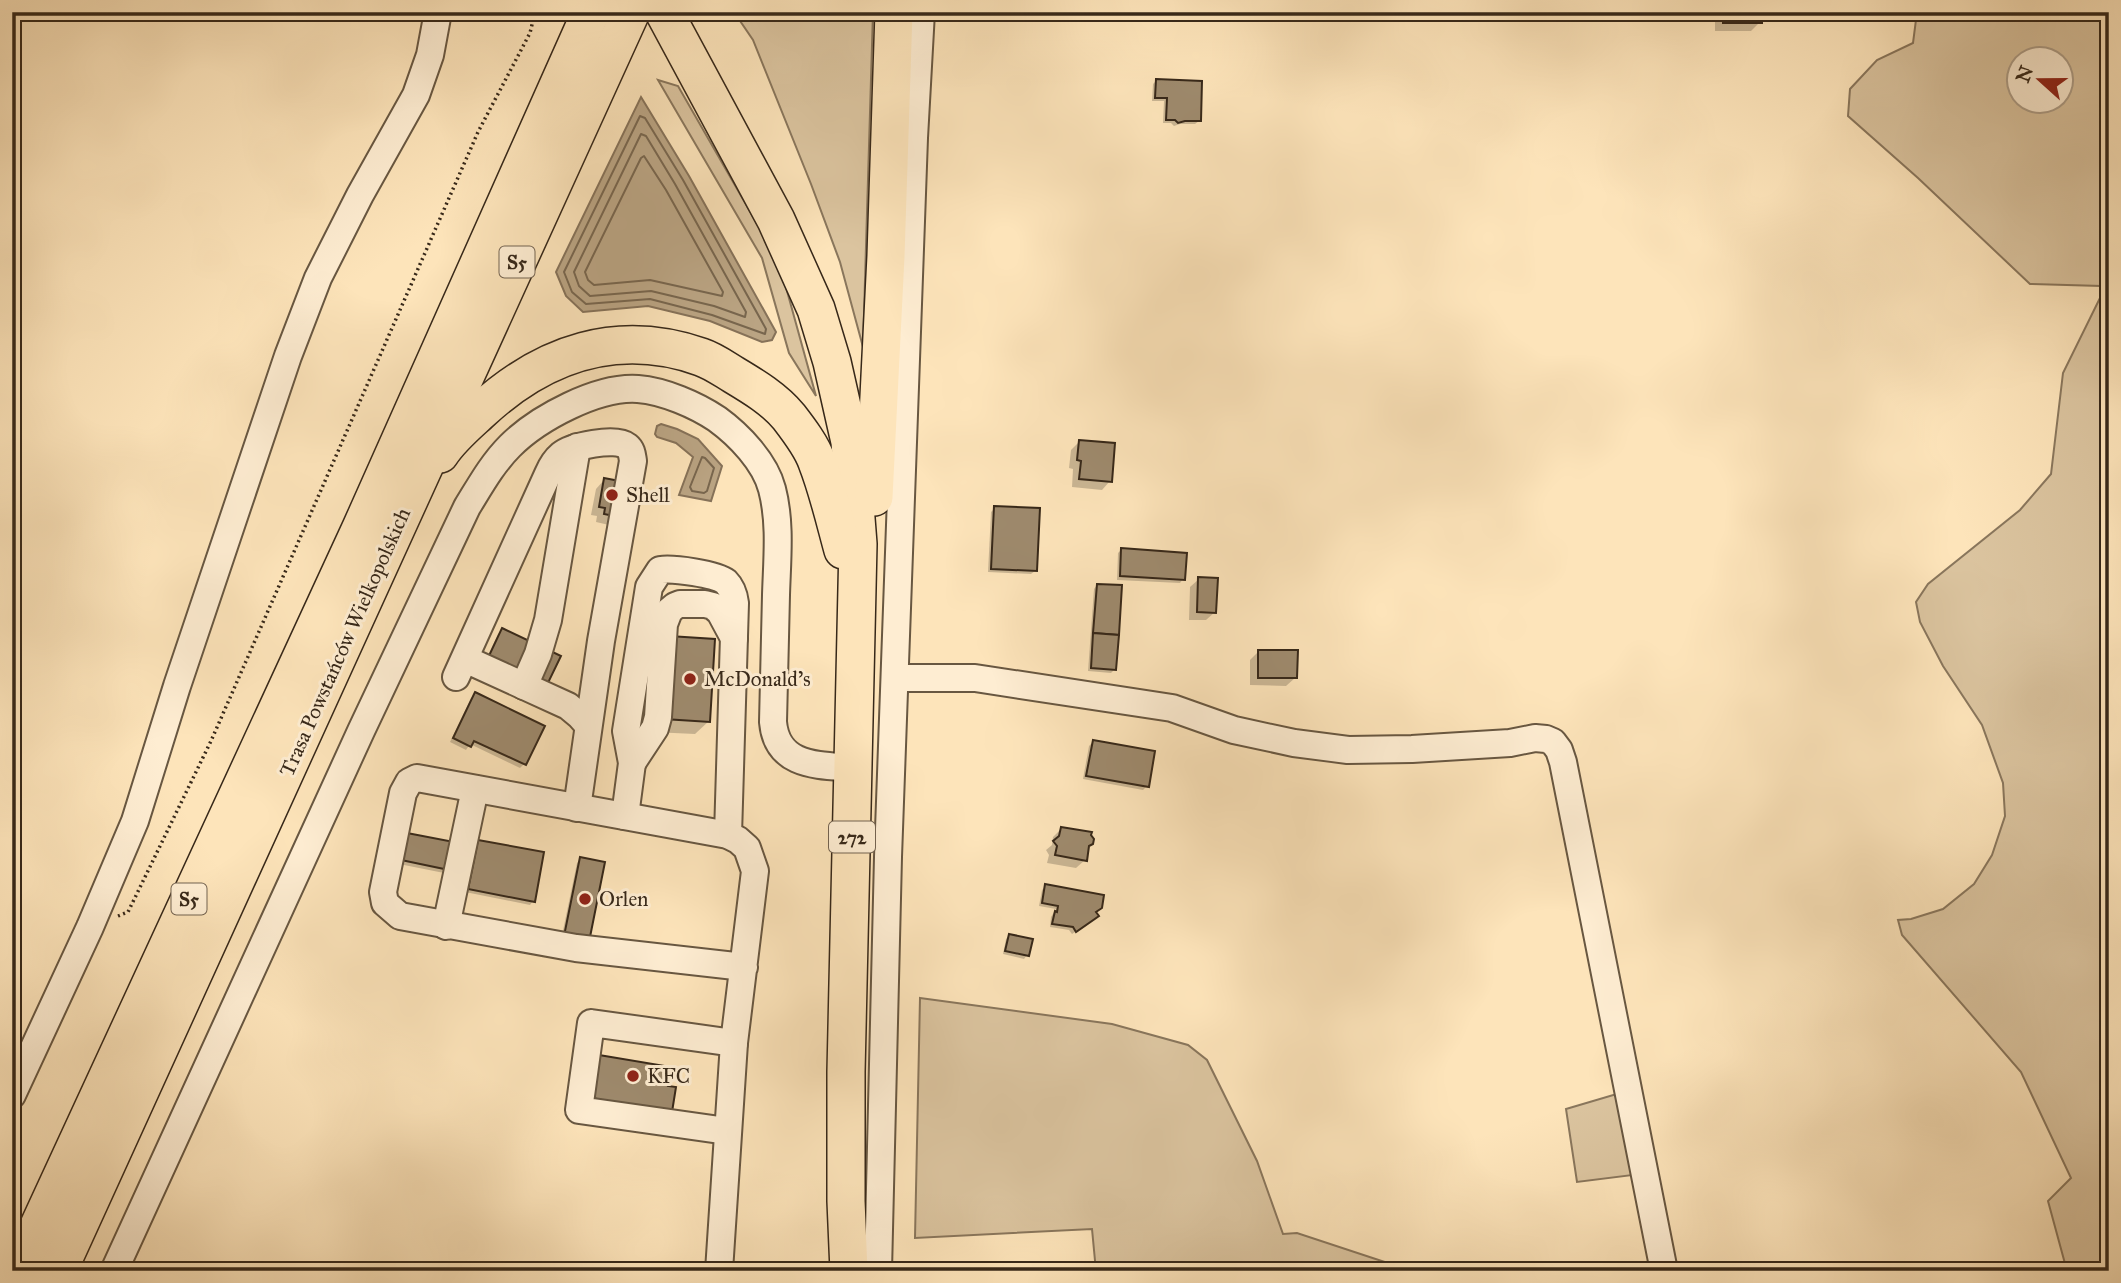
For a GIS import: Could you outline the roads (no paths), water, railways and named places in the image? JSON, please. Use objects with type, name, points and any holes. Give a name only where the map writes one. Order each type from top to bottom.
[{"type":"highway","name":"Trasa Powstańców Wielkopolskich","points":[[18,1271],[361,528],[591,12]]},
{"type":"highway","name":"Trasa Powstańców Wielkopolskich","points":[[58,1271],[631,12]]},
{"type":"highway","points":[[663,12],[776,220],[816,309],[832,362],[850,442],[858,544],[857,601]]},
{"type":"highway","points":[[857,601],[872,548],[894,12]]},
{"type":"highway","points":[[405,512],[442,449],[494,399],[526,376],[558,359],[593,348],[627,344],[652,345],[704,358],[764,393],[788,416],[817,460],[857,601]]},
{"type":"highway","name":"272","points":[[849,1271],[846,1072],[857,601]]},
{"type":"street","points":[[12,1095],[90,927],[135,821],[181,673],[313,289],[360,195],[416,95],[430,55],[438,12]]},
{"type":"street","points":[[878,1271],[895,678],[921,12]]},
{"type":"street","points":[[114,1271],[355,744],[467,507],[487,474],[510,446],[534,426],[564,409],[601,394],[638,389],[682,400],[701,408],[725,425],[754,453],[772,488],[778,541],[774,737],[794,759],[853,768]]},
{"type":"street","points":[[577,808],[601,641],[633,461],[630,449],[614,442],[567,450],[553,464],[461,668],[524,686],[568,706],[588,725]]},
{"type":"street","points":[[524,686],[538,654],[548,620],[577,447]]},
{"type":"street","points":[[625,816],[632,763],[626,731],[649,587],[660,570],[669,569],[719,578],[730,587],[735,603],[728,835]]},
{"type":"street","points":[[632,763],[655,728],[658,718],[664,624],[671,599],[681,591],[709,593],[734,638]]},
{"type":"street","points":[[895,678],[975,678],[1158,706],[1234,730],[1294,743],[1348,750],[1510,743],[1535,738],[1553,742],[1563,762],[1664,1271]]},
{"type":"street","points":[[719,1271],[734,1043],[744,967],[755,871],[747,848],[728,835],[417,778],[409,782],[403,793],[383,892],[385,903],[400,916],[576,948],[744,967]]},
{"type":"street","points":[[446,926],[475,789]]},
{"type":"street","points":[[727,1130],[579,1110],[592,1023],[734,1043]]},
{"type":"water","points":[[641,97],[689,176],[776,332],[772,340],[762,342],[710,321],[648,306],[583,312],[566,296],[556,272]]},
{"type":"water","points":[[661,424],[698,439],[722,466],[711,501],[679,495],[693,457],[676,443],[657,437],[657,426]]},
{"type":"place","name":"Shell","points":[[612,495]]},
{"type":"place","name":"McDonald's","points":[[690,679]]},
{"type":"place","name":"Orlen","points":[[585,899]]},
{"type":"place","name":"KFC","points":[[633,1076]]}]
